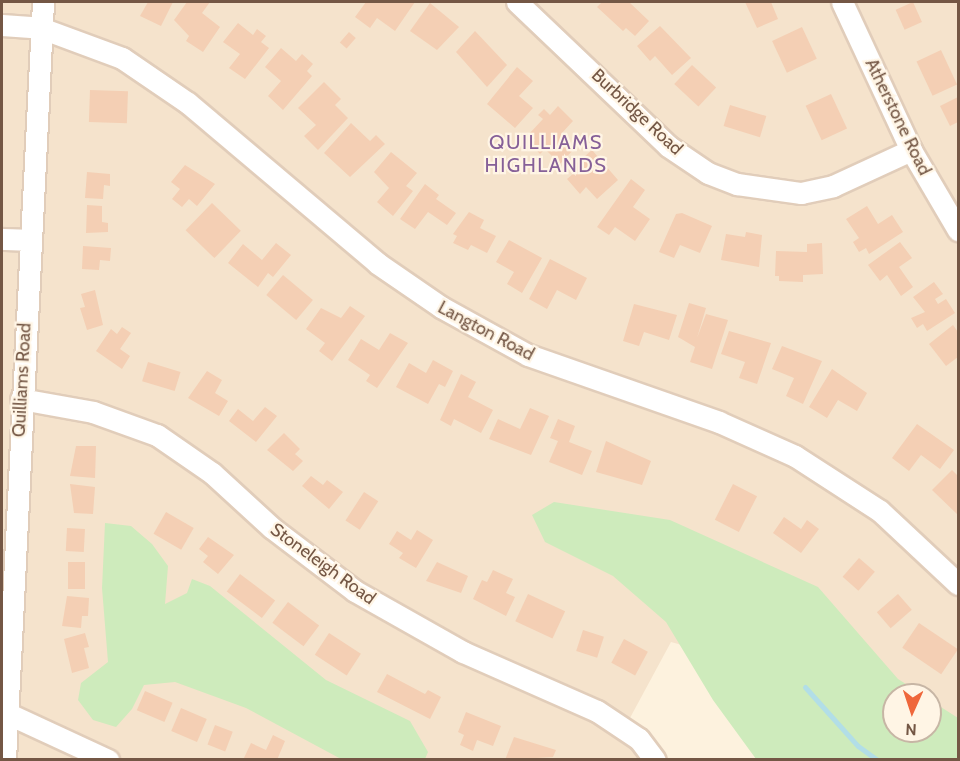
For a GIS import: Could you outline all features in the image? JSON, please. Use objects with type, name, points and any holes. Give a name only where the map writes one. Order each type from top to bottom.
[{"type":"street","name":"Quilliams Road","points":[[5,759],[9,471],[21,399],[43,2]]},
{"type":"street","name":"Burbridge Road","points":[[517,2],[668,146],[708,173],[737,184],[801,193],[833,186],[911,150]]},
{"type":"street","name":"Atherstone Road","points":[[842,2],[911,150],[958,230]]},
{"type":"street","name":"Langton Road","points":[[2,25],[41,28],[122,58],[154,78],[377,263],[441,307],[538,359],[719,422],[795,456],[880,511],[958,584]]},
{"type":"street","points":[[2,239],[29,240]]},
{"type":"street","name":"Stoneleigh Road","points":[[21,399],[93,412],[157,435],[213,473],[272,528],[355,591],[463,652],[597,711],[639,739],[655,759]]},
{"type":"street","points":[[5,711],[108,759]]},
{"type":"shaded area","points":[[2,2],[958,2],[958,728],[942,721],[942,683],[882,683],[882,701],[671,642],[624,729],[653,759],[2,759]]},
{"type":"green space","points":[[554,502],[670,520],[818,587],[898,679],[904,683],[882,683],[882,743],[942,743],[942,708],[958,718],[958,759],[756,759],[713,700],[666,622],[613,576],[545,542],[532,515]]},
{"type":"green space","points":[[105,523],[131,526],[152,544],[168,566],[165,604],[187,593],[192,579],[210,586],[326,680],[410,721],[428,752],[425,759],[341,759],[246,708],[175,682],[144,685],[132,709],[116,727],[93,720],[78,700],[81,683],[108,662],[102,588]]},
{"type":"building","points":[[148,2],[173,2],[161,26],[140,16]]},
{"type":"building","points":[[187,2],[210,2],[202,13],[220,27],[203,52],[186,41],[189,36],[174,20]]},
{"type":"building","points":[[366,2],[415,2],[395,31],[377,18],[370,28],[355,17]]},
{"type":"building","points":[[602,2],[629,2],[649,21],[635,36],[626,28],[623,31],[597,7]]},
{"type":"building","points":[[745,2],[771,2],[778,19],[757,28]]},
{"type":"building","points":[[913,2],[922,22],[905,30],[896,10]]},
{"type":"building","points":[[430,3],[459,27],[437,50],[410,31]]},
{"type":"building","points":[[238,23],[253,35],[257,29],[266,36],[261,42],[269,48],[245,79],[229,68],[240,54],[223,42]]},
{"type":"building","points":[[660,26],[691,58],[672,75],[655,56],[650,61],[637,46]]},
{"type":"building","points":[[802,27],[817,59],[787,73],[772,41]]},
{"type":"building","points":[[475,31],[507,65],[487,87],[456,52]]},
{"type":"building","points":[[349,32],[356,38],[347,48],[340,43]]},
{"type":"building","points":[[281,48],[296,61],[302,54],[313,64],[307,71],[312,76],[283,110],[268,96],[281,81],[265,67]]},
{"type":"building","points":[[941,50],[957,84],[933,96],[917,61]]},
{"type":"building","points":[[692,65],[716,88],[698,107],[674,84]]},
{"type":"building","points":[[517,67],[533,81],[519,96],[533,108],[515,128],[487,104]]},
{"type":"building","points":[[324,82],[341,99],[335,105],[348,118],[318,150],[304,136],[316,125],[298,108]]},
{"type":"building","points":[[90,90],[128,91],[127,123],[89,122]]},
{"type":"building","points":[[831,94],[847,128],[822,140],[806,106]]},
{"type":"building","points":[[958,97],[958,122],[950,126],[940,106]]},
{"type":"building","points":[[730,105],[766,116],[760,137],[724,126]]},
{"type":"building","points":[[558,106],[573,121],[561,134],[575,148],[560,164],[545,149],[540,154],[531,144],[535,140],[529,134],[543,119],[538,115],[544,109],[550,115]]},
{"type":"building","points":[[351,123],[370,141],[376,135],[385,144],[350,177],[324,153]]},
{"type":"building","points":[[592,150],[618,180],[597,199],[586,187],[580,194],[567,179],[574,173],[570,169]]},
{"type":"building","points":[[391,152],[417,173],[406,186],[413,191],[393,216],[377,202],[389,188],[374,172]]},
{"type":"building","points":[[185,165],[215,184],[197,206],[189,199],[182,207],[172,199],[180,189],[171,182]]},
{"type":"building","points":[[87,172],[110,174],[110,186],[104,185],[103,199],[85,198]]},
{"type":"building","points":[[631,179],[645,190],[633,207],[650,219],[635,241],[615,227],[609,235],[597,227]]},
{"type":"building","points":[[425,184],[439,195],[436,199],[456,213],[447,225],[428,212],[415,229],[400,219]]},
{"type":"building","points":[[212,203],[241,231],[214,258],[186,230]]},
{"type":"building","points":[[87,205],[102,206],[102,222],[108,223],[108,232],[86,233]]},
{"type":"building","points":[[867,206],[878,224],[892,215],[903,232],[869,254],[866,248],[859,252],[853,242],[859,238],[846,219]]},
{"type":"building","points":[[469,212],[484,220],[480,228],[496,236],[487,253],[471,245],[468,250],[453,243],[457,236],[453,234]]},
{"type":"building","points":[[682,213],[712,226],[700,253],[680,245],[674,258],[659,252],[676,214]]},
{"type":"building","points":[[746,232],[762,235],[759,267],[721,260],[726,234],[745,237]]},
{"type":"building","points":[[509,240],[542,258],[522,293],[507,284],[514,272],[496,262]]},
{"type":"building","points":[[900,242],[912,258],[899,267],[913,287],[901,296],[887,275],[880,281],[868,265]]},
{"type":"building","points":[[276,243],[291,255],[273,277],[268,273],[258,287],[228,263],[243,244],[262,260]]},
{"type":"building","points":[[822,243],[823,274],[803,275],[803,282],[779,281],[779,276],[775,276],[776,251],[807,252],[807,244]]},
{"type":"building","points":[[83,246],[111,248],[110,261],[100,260],[99,270],[82,269]]},
{"type":"building","points":[[550,259],[587,278],[576,300],[557,290],[547,309],[529,299]]},
{"type":"building","points":[[283,275],[313,300],[296,320],[266,295]]},
{"type":"building","points":[[934,282],[943,294],[935,299],[938,304],[946,299],[955,313],[927,331],[923,324],[917,328],[911,318],[925,312],[913,297]]},
{"type":"building","points":[[95,290],[103,325],[87,330],[80,308],[85,307],[81,294]]},
{"type":"building","points":[[689,303],[706,308],[697,338],[706,314],[728,320],[712,369],[690,362],[695,347],[678,337]]},
{"type":"building","points":[[634,304],[677,315],[669,340],[644,332],[639,346],[623,341]]},
{"type":"building","points":[[350,306],[365,316],[332,361],[319,351],[325,343],[306,329],[321,308],[341,318]]},
{"type":"building","points":[[953,325],[958,332],[958,357],[946,366],[929,344]]},
{"type":"building","points":[[122,327],[131,333],[120,349],[130,356],[122,369],[96,351],[111,329],[117,334]]},
{"type":"building","points":[[729,331],[771,343],[757,384],[739,378],[745,362],[721,354]]},
{"type":"building","points":[[390,333],[408,343],[377,388],[366,381],[370,375],[348,360],[361,339],[379,350]]},
{"type":"building","points":[[782,346],[822,361],[803,404],[786,396],[794,378],[772,369]]},
{"type":"building","points":[[433,360],[453,371],[445,387],[439,384],[428,404],[396,387],[409,363],[426,373]]},
{"type":"building","points":[[148,362],[181,372],[175,391],[142,381]]},
{"type":"building","points":[[832,369],[867,393],[857,411],[838,400],[827,418],[809,407]]},
{"type":"building","points":[[207,371],[222,380],[215,393],[228,401],[219,416],[188,398]]},
{"type":"building","points":[[461,374],[476,382],[468,397],[493,410],[481,433],[454,419],[451,426],[440,420]]},
{"type":"building","points":[[265,407],[277,416],[256,442],[229,421],[238,409],[253,421]]},
{"type":"building","points":[[530,408],[549,416],[531,455],[489,439],[498,419],[520,429]]},
{"type":"building","points":[[558,419],[575,426],[569,442],[592,451],[582,475],[549,462],[558,441],[550,438]]},
{"type":"building","points":[[917,424],[954,450],[940,469],[921,455],[909,471],[892,458]]},
{"type":"building","points":[[284,433],[300,449],[295,454],[303,461],[293,471],[267,450]]},
{"type":"building","points":[[606,441],[651,461],[642,485],[596,472]]},
{"type":"building","points":[[76,446],[96,446],[95,478],[70,476]]},
{"type":"building","points":[[952,470],[958,476],[958,515],[932,490]]},
{"type":"building","points":[[311,476],[323,485],[327,480],[343,492],[329,509],[302,486]]},
{"type":"building","points":[[70,484],[95,487],[93,514],[74,513]]},
{"type":"building","points":[[733,484],[757,496],[739,532],[715,520]]},
{"type":"building","points":[[364,492],[378,501],[360,530],[345,521]]},
{"type":"building","points":[[166,512],[194,528],[181,550],[154,534]]},
{"type":"building","points":[[784,517],[801,529],[807,520],[819,529],[801,553],[773,533]]},
{"type":"building","points":[[67,528],[85,529],[84,552],[66,551]]},
{"type":"building","points":[[417,530],[433,540],[416,568],[399,558],[403,553],[389,544],[397,531],[411,540]]},
{"type":"building","points":[[208,537],[234,555],[218,574],[203,562],[208,556],[199,549]]},
{"type":"building","points":[[859,558],[875,572],[858,591],[843,577]]},
{"type":"building","points":[[68,562],[85,562],[85,589],[68,589]]},
{"type":"building","points":[[437,562],[468,576],[461,593],[426,581]]},
{"type":"building","points":[[493,570],[513,579],[506,593],[515,597],[506,616],[473,599],[482,580],[487,582]]},
{"type":"building","points":[[240,574],[275,600],[262,618],[227,592]]},
{"type":"building","points":[[528,594],[565,611],[552,639],[515,621]]},
{"type":"building","points":[[898,594],[912,610],[891,628],[877,612]]},
{"type":"building","points":[[67,596],[89,598],[88,616],[82,616],[81,628],[62,626]]},
{"type":"building","points":[[288,602],[319,625],[303,646],[272,623]]},
{"type":"building","points":[[919,623],[958,649],[941,674],[902,648]]},
{"type":"building","points":[[583,630],[604,637],[597,658],[576,651]]},
{"type":"building","points":[[85,633],[89,647],[84,648],[89,668],[72,673],[64,639]]},
{"type":"building","points":[[329,633],[361,654],[347,676],[315,655]]},
{"type":"building","points":[[624,639],[648,652],[635,676],[611,663]]},
{"type":"building","points":[[387,674],[425,694],[428,690],[441,697],[430,719],[377,692]]},
{"type":"building","points":[[145,691],[173,703],[164,722],[137,710]]},
{"type":"building","points":[[181,708],[207,719],[197,742],[171,731]]},
{"type":"building","points":[[466,712],[501,726],[493,746],[477,740],[473,751],[460,745],[464,735],[458,732]]},
{"type":"building","points":[[215,725],[233,732],[225,751],[207,745]]},
{"type":"building","points":[[273,735],[285,741],[277,760],[243,760],[251,743],[266,750]]},
{"type":"building","points":[[514,737],[556,750],[553,757],[505,760]]},
{"type":"waterway","points":[[805,687],[858,746],[877,760]]},
{"type":"district","name":"QUILLIAMS HIGHLANDS","points":[[546,154]]}]
